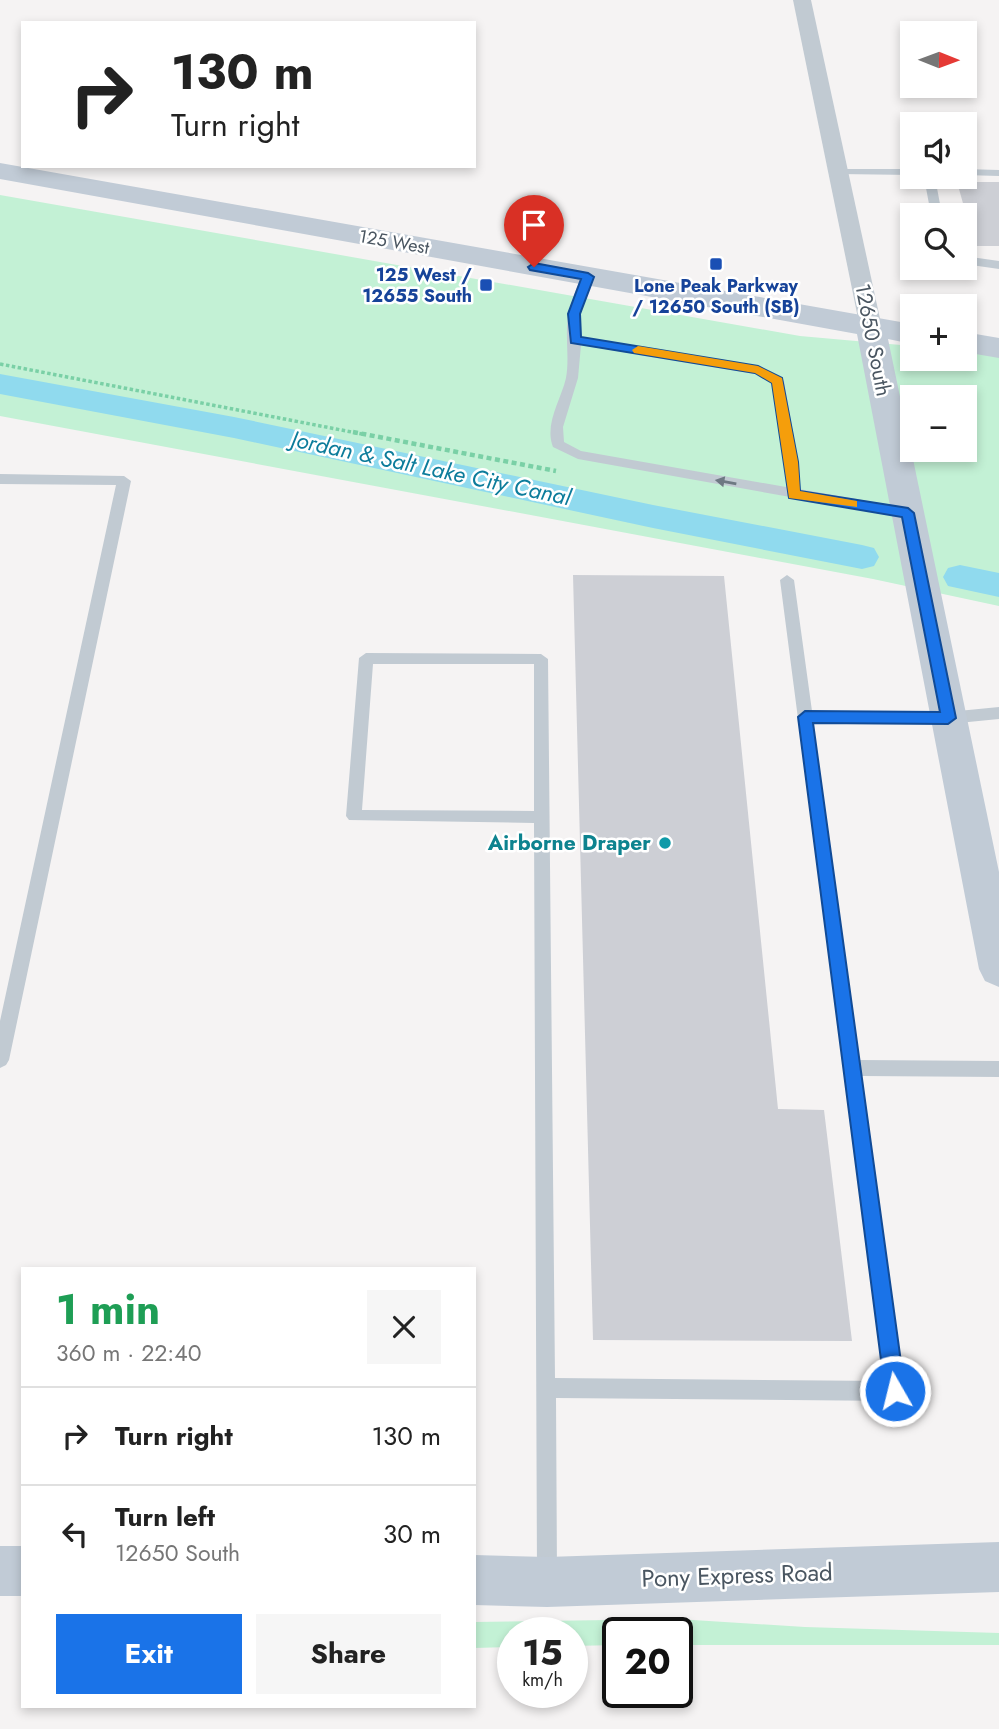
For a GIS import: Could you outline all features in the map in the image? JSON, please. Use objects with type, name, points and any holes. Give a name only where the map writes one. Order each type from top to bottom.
[{"type":"street","name":"12650 South","points":[[802,0],[871,328],[999,969]]},
{"type":"street","name":"125 West","points":[[0,171],[900,332]]},
{"type":"street","points":[[977,344],[999,348]]},
{"type":"street","name":"Pony Express Road","points":[[476,1580],[547,1582],[999,1567]]},
{"type":"street","points":[[0,1571],[21,1571]]},
{"type":"lane","points":[[839,171],[900,172]]},
{"type":"lane","points":[[977,172],[999,173]]},
{"type":"lane","points":[[977,262],[999,265]]},
{"type":"lane","points":[[588,277],[574,314],[572,378],[557,427],[558,444],[578,455],[908,513]]},
{"type":"lane","points":[[575,340],[758,370],[778,381],[790,450],[793,494]]},
{"type":"lane","points":[[0,479],[124,481],[0,1060]]},
{"type":"lane","points":[[547,1388],[895,1391],[787,580]]},
{"type":"lane","points":[[542,817],[354,816],[366,657],[541,659],[547,1582]]},
{"type":"lane","points":[[805,717],[948,718],[999,713]]},
{"type":"lane","points":[[851,1069],[999,1069]]},
{"type":"path","points":[[0,364],[556,471]]},
{"type":"green space","points":[[0,195],[800,336],[900,345],[900,371],[977,371],[977,353],[999,357],[999,606],[873,579],[0,416]]},
{"type":"green space","points":[[588,1620],[602,1620],[602,1645],[588,1646]]},
{"type":"green space","points":[[693,1620],[805,1627],[999,1633],[999,1645],[693,1645]]},
{"type":"green space","points":[[476,1622],[497,1622],[497,1647],[476,1648]]},
{"type":"building","points":[[977,182],[999,182],[999,246],[977,246],[977,203],[963,203],[959,189],[977,189]]},
{"type":"building","name":"Airborne Draper","points":[[573,575],[724,576],[778,1109],[824,1110],[852,1341],[593,1340]]},
{"type":"waterway","name":"Jordan & Salt Lake City Canal","points":[[0,384],[234,427],[653,516],[862,557]]},
{"type":"waterway","name":"Jordan & Salt Lake City Canal","points":[[960,577],[999,585]]},
{"type":"slow traffic","points":[[638,350],[758,370],[778,381],[792,462],[793,494],[852,504]]},
{"type":"place","name":"Lone Peak Parkway / 12650 South (SB)","points":[[716,264]]},
{"type":"place","name":"125 West / 12655 South","points":[[486,285]]},
{"type":"place","name":"Airborne Draper","points":[[665,843]]},
{"type":"route","points":[[534,267],[588,277],[574,314],[575,340],[758,370],[778,381],[792,462],[793,494],[908,513],[948,718],[805,717],[895,1391]]}]
